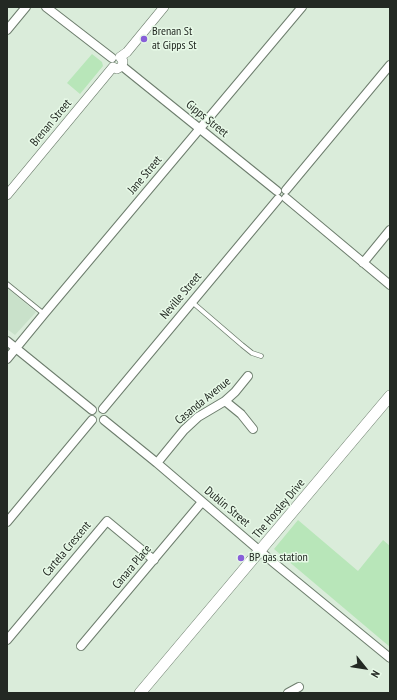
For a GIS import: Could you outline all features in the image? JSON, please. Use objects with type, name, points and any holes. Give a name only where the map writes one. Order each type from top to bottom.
[{"type":"main road","name":"The Horsley Drive","points":[[140,693],[390,396]]},
{"type":"street","points":[[7,30],[26,7]]},
{"type":"street","name":"Gipps Street","points":[[46,7],[282,194],[390,285]]},
{"type":"street","name":"Brenan Street","points":[[7,195],[164,7]]},
{"type":"street","name":"Jane Street","points":[[7,360],[302,7]]},
{"type":"street","name":"Neville Street","points":[[103,409],[390,65]]},
{"type":"street","points":[[363,263],[390,230]]},
{"type":"street","points":[[7,342],[92,410]]},
{"type":"street","name":"Casanda Avenue","points":[[157,463],[198,417],[225,401],[235,392],[248,376]]},
{"type":"street","points":[[225,401],[241,414],[253,429]]},
{"type":"street","points":[[99,407],[103,409],[106,413],[104,420],[97,423],[92,420],[90,416],[92,410],[99,407]]},
{"type":"street","points":[[7,522],[92,420]]},
{"type":"street","name":"Dublin Street","points":[[104,420],[390,658]]},
{"type":"street","name":"Canara Place","points":[[81,646],[202,502]]},
{"type":"street","name":"Cartela Crescent","points":[[7,640],[107,521],[154,560]]},
{"type":"street","points":[[288,693],[298,687]]},
{"type":"lane","points":[[7,284],[44,314]]},
{"type":"lane","points":[[192,302],[252,353],[261,356]]},
{"type":"shaded area","points":[[7,288],[36,312],[15,335],[7,329]]},
{"type":"green space","points":[[92,54],[102,62],[103,66],[80,94],[67,83]]},
{"type":"green space","points":[[298,520],[358,571],[383,540],[390,546],[390,647],[274,549]]},
{"type":"place","name":"Brenan St at Gipps St","points":[[144,39]]},
{"type":"place","name":"BP gas station","points":[[241,558]]}]
